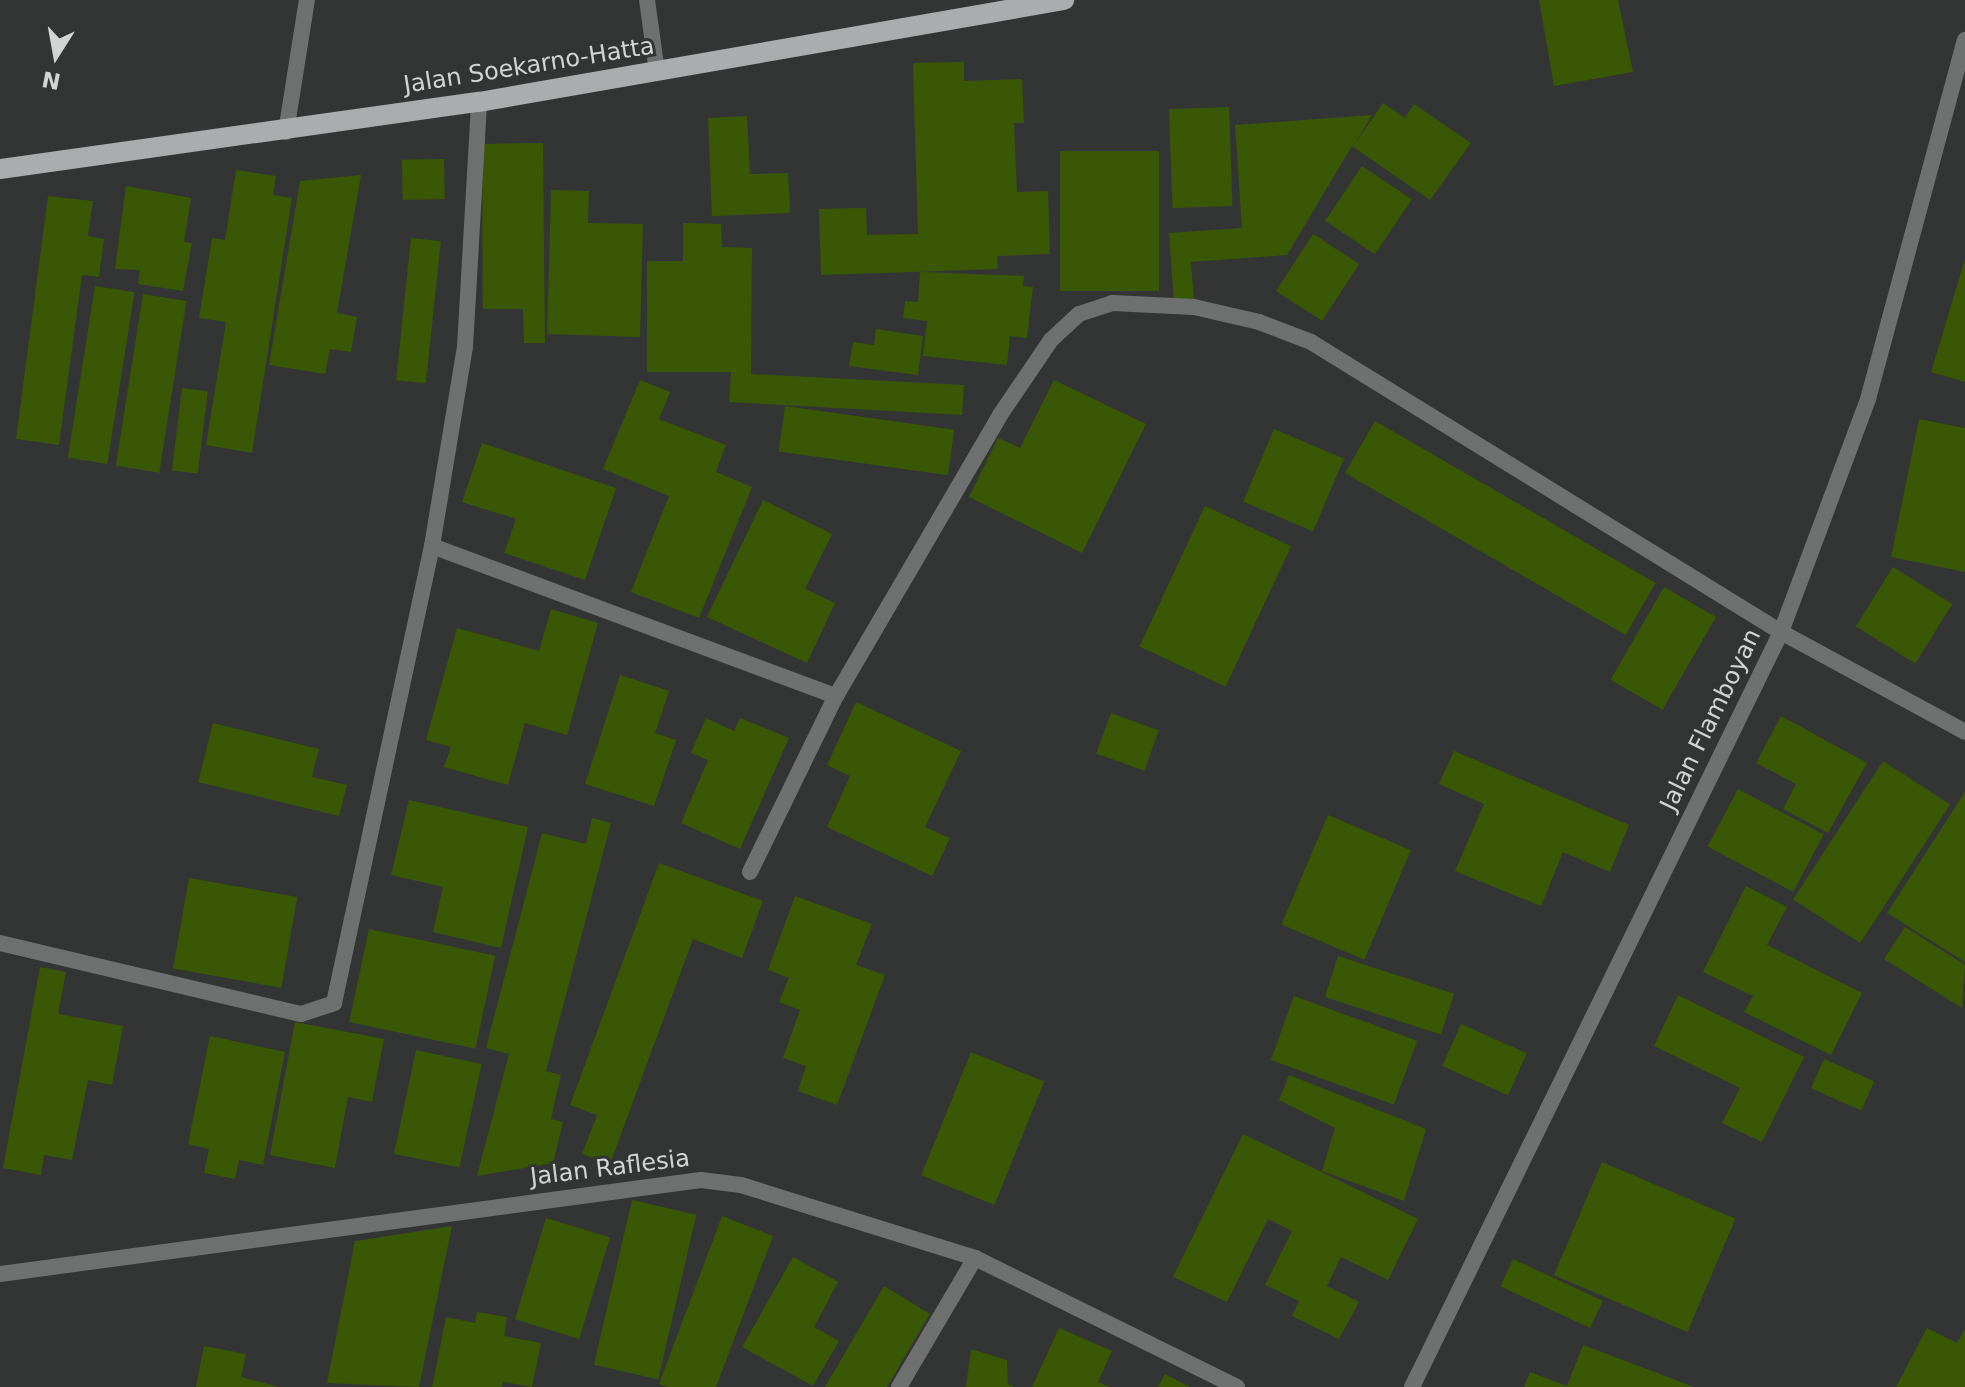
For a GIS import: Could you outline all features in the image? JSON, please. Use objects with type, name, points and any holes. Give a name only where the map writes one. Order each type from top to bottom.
[{"type":"main road","name":"Jalan Soekarno-Hatta","points":[[0,169],[286,132],[479,102],[657,72],[986,6],[1064,0]]},
{"type":"street","points":[[286,132],[307,0]]},
{"type":"street","points":[[647,0],[657,72]]},
{"type":"street","name":"Jalan Flamboyan","points":[[1412,1387],[1781,632],[1868,399],[1965,40]]},
{"type":"street","points":[[0,943],[301,1014],[334,1003],[432,546],[465,347],[479,102]]},
{"type":"street","points":[[750,872],[836,696],[1000,415],[1051,340],[1079,314],[1112,303],[1194,307],[1259,322],[1311,342],[1781,632],[1965,732]]},
{"type":"street","points":[[432,546],[836,696]]},
{"type":"street","name":"Jalan Raflesia","points":[[0,1274],[701,1180],[741,1185],[975,1258],[1237,1387]]},
{"type":"street","points":[[899,1387],[975,1258]]},
{"type":"building","points":[[1539,0],[1618,0],[1633,72],[1554,86]]},
{"type":"building","points":[[964,62],[964,81],[1022,79],[1024,123],[1014,123],[1017,192],[1048,191],[1050,254],[997,256],[998,269],[821,275],[819,209],[866,208],[867,235],[918,234],[913,63]]},
{"type":"building","points":[[1383,103],[1405,118],[1414,104],[1471,143],[1430,200],[1352,146],[1287,255],[1191,262],[1194,301],[1174,303],[1169,233],[1242,228],[1235,125],[1372,115],[1355,144]]},
{"type":"building","points":[[1229,107],[1232,206],[1172,208],[1169,109]]},
{"type":"building","points":[[747,116],[750,174],[788,173],[790,213],[712,216],[708,118]]},
{"type":"building","points":[[543,143],[545,343],[524,343],[523,309],[483,309],[482,144]]},
{"type":"building","points":[[1060,151],[1159,151],[1159,291],[1060,291]]},
{"type":"building","points":[[444,159],[445,199],[403,200],[402,160]]},
{"type":"building","points":[[1362,166],[1412,200],[1375,254],[1325,221]]},
{"type":"building","points":[[236,170],[276,176],[273,195],[292,198],[252,453],[206,445],[226,322],[199,318],[212,238],[225,240]]},
{"type":"building","points":[[361,175],[337,313],[357,317],[351,352],[330,349],[325,374],[269,365],[300,181]]},
{"type":"building","points":[[126,186],[191,198],[184,242],[192,243],[183,291],[138,284],[140,270],[115,269]]},
{"type":"building","points":[[551,190],[589,191],[588,223],[643,224],[640,337],[547,334]]},
{"type":"building","points":[[48,196],[93,201],[88,236],[104,239],[99,277],[82,275],[59,445],[16,439]]},
{"type":"building","points":[[683,223],[721,224],[722,247],[752,248],[751,374],[964,385],[962,415],[729,402],[731,372],[647,372],[647,261],[683,261]]},
{"type":"building","points":[[1313,234],[1359,264],[1322,321],[1276,291]]},
{"type":"building","points":[[411,238],[441,241],[426,383],[396,380]]},
{"type":"building","points":[[1965,259],[1965,382],[1931,372]]},
{"type":"building","points":[[920,272],[1024,276],[1023,286],[1033,287],[1027,338],[1010,336],[1007,365],[923,356],[927,321],[903,318],[905,301],[918,302]]},
{"type":"building","points":[[95,286],[135,292],[107,464],[68,458]]},
{"type":"building","points":[[143,294],[186,301],[159,473],[116,466]]},
{"type":"building","points":[[876,329],[923,336],[918,375],[849,366],[853,342],[874,345]]},
{"type":"building","points":[[640,380],[670,392],[659,419],[726,445],[716,472],[752,487],[699,618],[631,592],[669,496],[603,469]]},
{"type":"building","points":[[1054,380],[1146,424],[1082,553],[969,497],[998,438],[1020,448]]},
{"type":"building","points":[[182,388],[208,391],[198,474],[172,470]]},
{"type":"building","points":[[785,406],[954,430],[948,475],[779,452]]},
{"type":"building","points":[[1919,419],[1965,428],[1965,572],[1891,557]]},
{"type":"building","points":[[1375,421],[1656,583],[1626,635],[1345,473]]},
{"type":"building","points":[[1274,429],[1344,459],[1313,531],[1243,502]]},
{"type":"building","points":[[482,443],[616,488],[585,580],[504,553],[516,519],[462,502]]},
{"type":"building","points":[[763,500],[832,534],[805,589],[835,603],[807,663],[707,617]]},
{"type":"building","points":[[1205,506],[1291,546],[1226,687],[1139,646]]},
{"type":"building","points":[[1893,567],[1952,604],[1915,663],[1856,626]]},
{"type":"building","points":[[1664,587],[1716,617],[1662,710],[1610,680]]},
{"type":"building","points":[[551,609],[598,623],[567,735],[525,723],[508,785],[444,767],[451,747],[426,740],[457,628],[539,651]]},
{"type":"building","points":[[620,675],[669,691],[655,733],[676,740],[654,806],[585,784]]},
{"type":"building","points":[[856,702],[961,751],[925,827],[950,838],[932,876],[827,827],[850,776],[827,765]]},
{"type":"building","points":[[1111,713],[1159,730],[1144,771],[1096,753]]},
{"type":"building","points":[[1781,716],[1867,763],[1828,833],[1783,809],[1796,784],[1756,763]]},
{"type":"building","points":[[706,718],[734,731],[740,718],[789,738],[740,849],[681,823],[708,760],[691,753]]},
{"type":"building","points":[[213,723],[319,749],[312,777],[347,785],[339,816],[198,782]]},
{"type":"building","points":[[1454,751],[1629,825],[1610,872],[1563,852],[1541,906],[1455,871],[1484,804],[1439,784]]},
{"type":"building","points":[[1883,761],[1950,805],[1860,943],[1793,899]]},
{"type":"building","points":[[1738,789],[1824,835],[1793,892],[1707,846]]},
{"type":"building","points":[[1965,792],[1965,962],[1887,913]]},
{"type":"building","points":[[409,800],[528,827],[501,948],[433,932],[443,887],[391,875]]},
{"type":"building","points":[[1328,815],[1411,850],[1364,960],[1282,925]]},
{"type":"building","points":[[592,818],[611,823],[546,1071],[561,1075],[551,1119],[563,1122],[553,1163],[477,1176],[509,1054],[486,1048],[542,833],[586,844]]},
{"type":"building","points":[[659,863],[763,901],[742,958],[693,939],[610,1164],[582,1154],[597,1115],[570,1105]]},
{"type":"building","points":[[189,878],[297,897],[281,988],[173,969]]},
{"type":"building","points":[[1746,886],[1787,907],[1767,945],[1862,993],[1831,1055],[1744,1012],[1753,996],[1703,972]]},
{"type":"building","points":[[795,896],[872,924],[856,965],[885,975],[837,1105],[798,1091],[806,1066],[783,1058],[800,1010],[779,1002],[789,978],[768,970]]},
{"type":"building","points":[[1905,927],[1965,965],[1962,1008],[1884,959]]},
{"type":"building","points":[[369,929],[495,956],[475,1049],[349,1022]]},
{"type":"building","points":[[1338,956],[1454,994],[1441,1035],[1325,997]]},
{"type":"building","points":[[40,967],[66,972],[58,1014],[123,1026],[112,1085],[88,1080],[72,1160],[44,1155],[41,1175],[3,1168]]},
{"type":"building","points":[[1678,995],[1804,1057],[1762,1142],[1722,1123],[1740,1088],[1654,1046]]},
{"type":"building","points":[[1294,996],[1417,1041],[1394,1105],[1271,1060]]},
{"type":"building","points":[[295,1022],[384,1039],[372,1102],[348,1097],[335,1168],[270,1155]]},
{"type":"building","points":[[1461,1024],[1527,1053],[1508,1095],[1442,1066]]},
{"type":"building","points":[[210,1036],[285,1052],[263,1165],[239,1160],[235,1179],[204,1173],[209,1149],[188,1144]]},
{"type":"building","points":[[416,1050],[482,1064],[459,1168],[394,1154]]},
{"type":"building","points":[[971,1052],[1044,1082],[994,1205],[921,1175]]},
{"type":"building","points":[[1824,1059],[1874,1081],[1861,1111],[1811,1088]]},
{"type":"building","points":[[1289,1075],[1426,1129],[1404,1201],[1322,1171],[1335,1128],[1279,1100]]},
{"type":"building","points":[[1243,1134],[1418,1219],[1388,1280],[1341,1257],[1327,1286],[1359,1302],[1339,1339],[1292,1316],[1299,1301],[1265,1285],[1292,1231],[1268,1219],[1227,1302],[1173,1277]]},
{"type":"building","points":[[1602,1162],[1735,1219],[1687,1332],[1554,1275]]},
{"type":"building","points":[[632,1200],[696,1215],[658,1380],[594,1365]]},
{"type":"building","points":[[722,1216],[773,1236],[716,1387],[668,1387],[659,1384]]},
{"type":"building","points":[[546,1218],[610,1238],[579,1339],[515,1319]]},
{"type":"building","points":[[452,1226],[419,1387],[327,1383],[355,1241]]},
{"type":"building","points":[[793,1257],[838,1282],[814,1327],[839,1341],[813,1386],[742,1347]]},
{"type":"building","points":[[1513,1259],[1603,1301],[1590,1328],[1500,1286]]},
{"type":"building","points":[[884,1286],[930,1314],[887,1387],[825,1387]]},
{"type":"building","points":[[477,1312],[507,1317],[504,1336],[541,1343],[532,1387],[503,1382],[502,1387],[432,1387],[446,1317],[475,1323]]},
{"type":"building","points":[[1059,1328],[1112,1351],[1098,1382],[1110,1387],[1032,1387]]},
{"type":"building","points":[[1927,1328],[1957,1343],[1965,1329],[1965,1387],[1896,1387]]},
{"type":"building","points":[[1583,1345],[1694,1387],[1524,1387],[1530,1372],[1567,1386]]},
{"type":"building","points":[[204,1346],[246,1354],[241,1377],[279,1387],[196,1387]]},
{"type":"building","points":[[971,1349],[1007,1360],[1008,1384],[1014,1387],[966,1387]]},
{"type":"building","points":[[1165,1374],[1190,1387],[1158,1387]]}]
